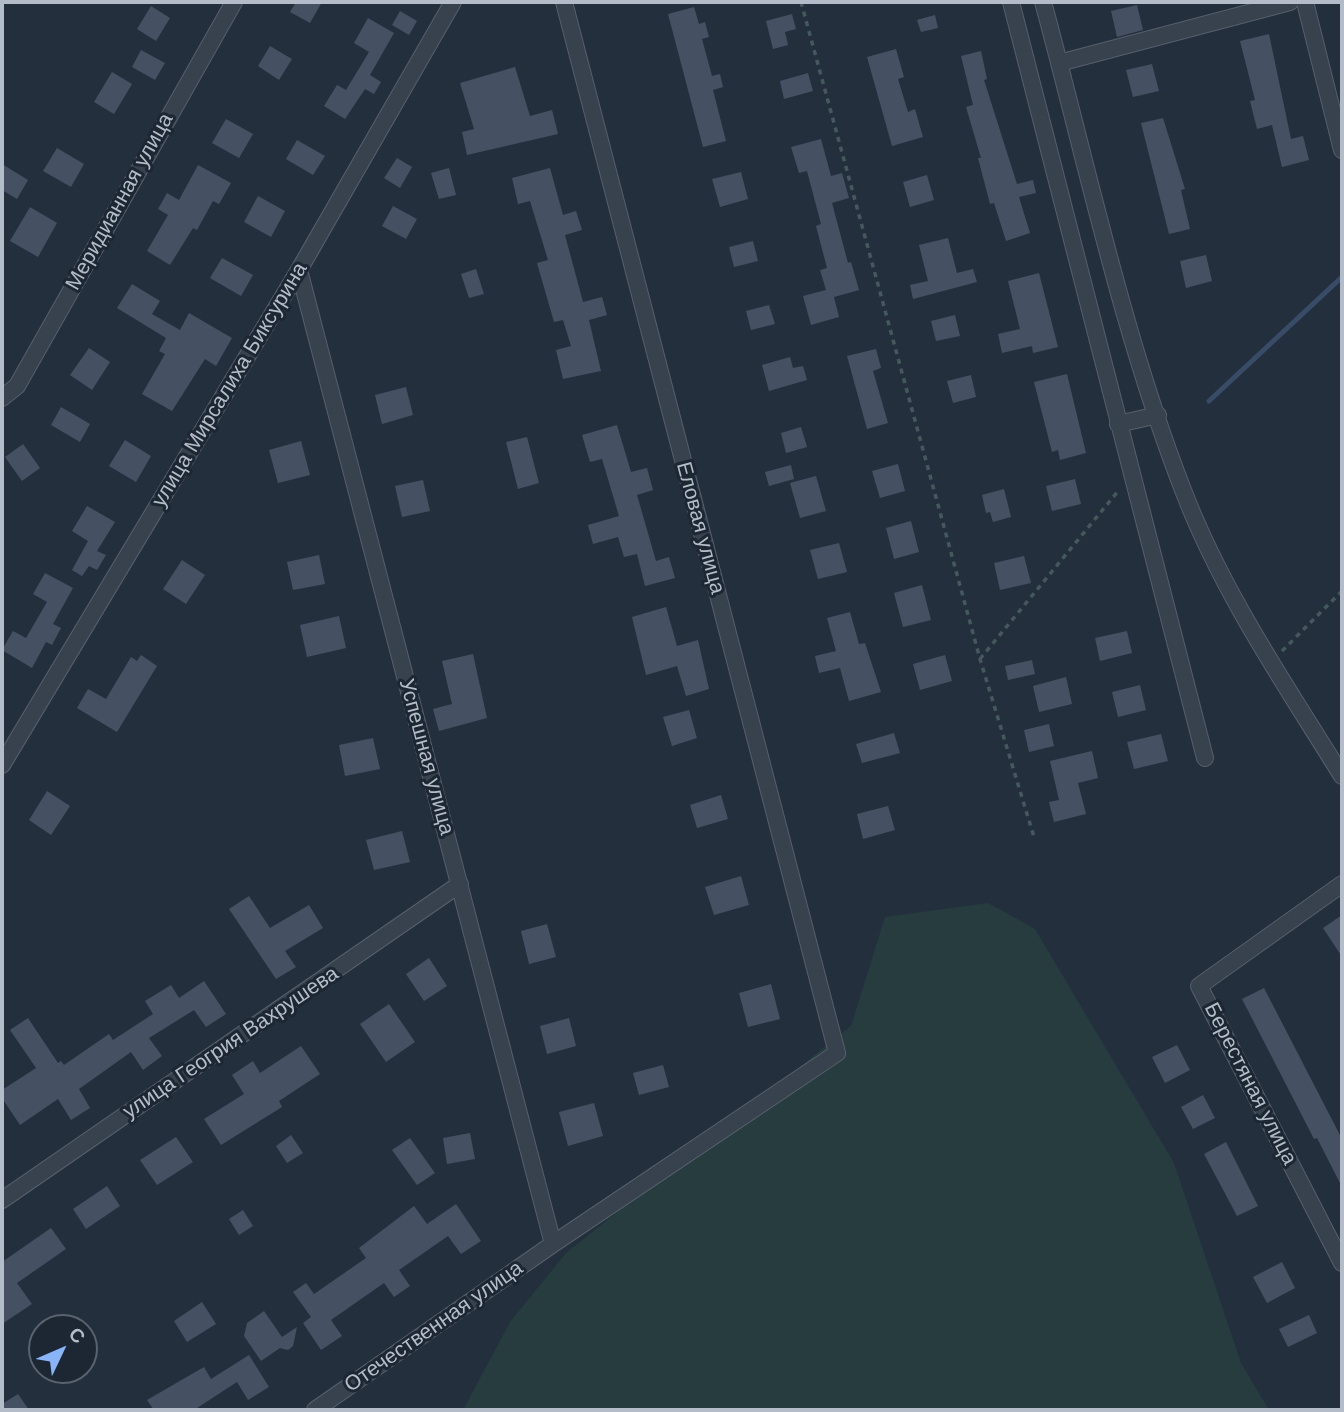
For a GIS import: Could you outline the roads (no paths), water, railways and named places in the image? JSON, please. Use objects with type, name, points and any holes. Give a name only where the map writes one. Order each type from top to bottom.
[{"type":"street","name":"Меридианная улица","points":[[2,398],[17,386],[234,2]]},
{"type":"street","name":"улица Мирсалиха Биксурина","points":[[2,765],[299,270],[453,2]]},
{"type":"street","name":"Еловая улица","points":[[564,2],[837,1053]]},
{"type":"street","points":[[1011,2],[1205,758]]},
{"type":"street","points":[[1043,2],[1133,340],[1183,491],[1247,623],[1342,776]]},
{"type":"street","points":[[1059,63],[1290,2]]},
{"type":"street","points":[[1306,2],[1342,150]]},
{"type":"street","name":"Успешная улица","points":[[299,270],[553,1244]]},
{"type":"street","points":[[1118,424],[1158,415]]},
{"type":"street","name":"улица Геогрия Вахрушева","points":[[2,1200],[460,884]]},
{"type":"street","name":"Берестяная улица","points":[[1342,884],[1199,986],[1342,1264]]},
{"type":"street","name":"Отечественная улица","points":[[315,1410],[553,1244],[837,1053]]},
{"type":"waterway","points":[[1209,401],[1342,277]]}]
